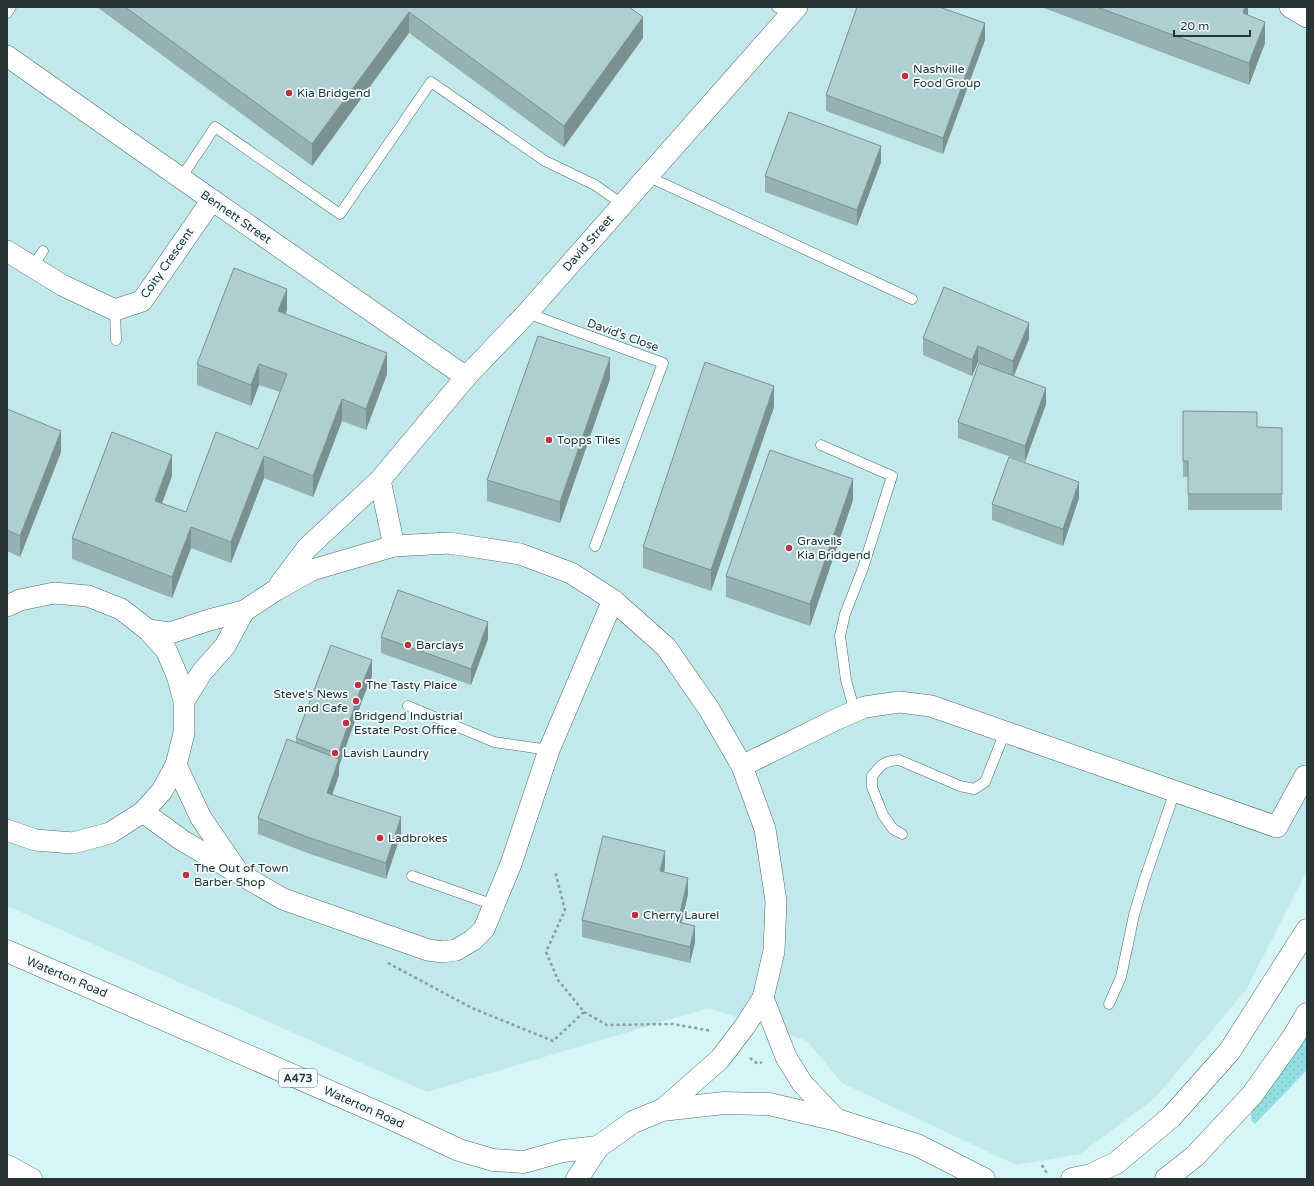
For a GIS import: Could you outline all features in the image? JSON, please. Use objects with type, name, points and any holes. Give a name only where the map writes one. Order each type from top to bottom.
[{"type":"main road","points":[[1072,1179],[1090,1175],[1116,1163],[1171,1117],[1229,1052],[1307,930]]},
{"type":"main road","name":"Waterton Road","points":[[7,951],[388,1117],[459,1150],[493,1160],[524,1162],[563,1151],[598,1147]]},
{"type":"main road","points":[[1166,1179],[1195,1156],[1252,1095],[1292,1039],[1307,1014]]},
{"type":"main road","points":[[577,1179],[598,1147],[633,1122],[662,1110],[724,1104],[769,1104],[837,1120],[917,1145],[984,1179]]},
{"type":"main road","points":[[7,1166],[31,1179]]},
{"type":"street","name":"David Street","points":[[276,590],[307,548],[380,480],[466,377],[527,313],[647,176],[788,9]]},
{"type":"street","name":"Bennett Street","points":[[7,56],[466,377]]},
{"type":"street","name":"Coity Crescent","points":[[115,310],[142,302],[212,200]]},
{"type":"street","points":[[7,251],[38,259],[62,285],[115,310]]},
{"type":"street","points":[[380,480],[394,546]]},
{"type":"street","points":[[148,630],[170,632],[244,611],[276,590],[312,570],[394,546],[449,543],[520,554],[570,574],[613,600],[666,648],[709,710],[742,766],[765,830],[776,901],[774,951],[763,998],[745,1026],[720,1059],[662,1110]]},
{"type":"street","points":[[7,606],[20,600],[54,593],[88,596],[121,608],[148,630],[166,650],[177,675],[184,701],[184,733],[176,765],[162,791],[143,812],[110,833],[73,843],[34,840],[7,830]]},
{"type":"street","points":[[143,812],[183,841],[283,899],[428,950],[443,952],[456,950],[473,940],[484,930],[511,864],[549,750],[613,600]]},
{"type":"street","points":[[184,701],[202,672],[225,646],[244,611]]},
{"type":"street","points":[[742,766],[855,712],[865,708],[899,702],[931,706],[1277,827],[1305,776]]},
{"type":"street","points":[[176,765],[201,818],[239,874]]},
{"type":"street","points":[[763,998],[786,1056],[798,1077],[837,1120]]},
{"type":"lane","points":[[7,13],[11,7]]},
{"type":"lane","points":[[181,178],[215,127],[340,214],[431,82],[545,161],[595,185],[622,204]]},
{"type":"lane","points":[[647,176],[912,299]]},
{"type":"lane","points":[[115,310],[116,340]]},
{"type":"lane","name":"David's Close","points":[[527,313],[663,363],[595,546]]},
{"type":"lane","points":[[821,445],[892,476],[863,568],[845,614],[840,636],[846,680],[855,712]]},
{"type":"lane","points":[[408,706],[494,742],[549,750]]},
{"type":"lane","points":[[902,834],[893,829],[883,815],[872,787],[872,776],[879,767],[888,761],[899,760],[960,786],[974,790],[985,782],[1005,732]]},
{"type":"lane","points":[[1109,1004],[1121,977],[1134,915],[1175,791]]},
{"type":"lane","points":[[412,876],[494,905]]},
{"type":"path","points":[[555,871],[565,910],[546,952],[558,980],[584,1012],[607,1025],[673,1024],[714,1032]]},
{"type":"path","points":[[382,959],[472,1008],[553,1041],[584,1012]]},
{"type":"path","points":[[749,1057],[758,1064],[764,1061]]},
{"type":"path","points":[[1042,1165],[1050,1179]]},
{"type":"shaded area","points":[[7,7],[1307,7],[1307,871],[1246,990],[1155,1098],[1080,1154],[1016,1165],[842,1083],[807,1041],[709,1008],[427,1092],[7,906]]},
{"type":"shaded area","points":[[1307,1014],[1307,1070],[1255,1124],[1251,1120],[1252,1095]]},
{"type":"building","name":"Kia Bridgend","points":[[125,7],[629,7],[643,17],[564,126],[409,12],[312,144]]},
{"type":"building","name":"Nashville Food Group","points":[[857,7],[939,7],[985,23],[943,138],[826,95]]},
{"type":"building","points":[[1097,7],[1245,7],[1243,13],[1265,22],[1249,63]]},
{"type":"building","points":[[789,112],[881,146],[857,210],[765,176]]},
{"type":"building","points":[[234,268],[287,289],[278,311],[387,353],[366,409],[342,399],[313,476],[264,456],[231,542],[191,527],[172,577],[72,538],[112,432],[172,455],[155,501],[186,512],[216,432],[258,449],[287,374],[259,364],[251,385],[197,364]]},
{"type":"building","points":[[944,287],[1029,323],[1013,361],[978,346],[972,360],[923,338]]},
{"type":"building","name":"Topps Tiles","points":[[538,336],[610,358],[560,502],[487,480]]},
{"type":"building","points":[[705,362],[774,386],[711,570],[643,547]]},
{"type":"building","points":[[979,363],[1046,388],[1025,446],[958,422]]},
{"type":"building","points":[[7,409],[61,431],[20,536],[7,530]]},
{"type":"building","points":[[1183,411],[1257,412],[1257,427],[1282,428],[1282,494],[1188,494],[1188,461],[1183,461]]},
{"type":"building","name":"Gravells Kia Bridgend","points":[[770,450],[853,479],[810,604],[726,576]]},
{"type":"building","points":[[1009,457],[1079,482],[1063,529],[992,504]]},
{"type":"building","points":[[398,590],[488,622],[471,669],[381,637]]},
{"type":"building","points":[[331,645],[372,660],[338,754],[296,738]]},
{"type":"building","points":[[287,739],[339,759],[327,793],[401,817],[386,863],[310,838],[258,818]]},
{"type":"building","name":"Cherry Laurel","points":[[603,836],[665,851],[660,871],[688,878],[678,922],[695,926],[690,947],[582,920]]},
{"type":"place","name":"Nashville Food Group","points":[[905,76]]},
{"type":"place","name":"Kia Bridgend","points":[[289,93]]},
{"type":"place","name":"Topps Tiles","points":[[549,440]]},
{"type":"place","name":"Gravells Kia Bridgend","points":[[789,548]]},
{"type":"place","name":"Barclays","points":[[408,645]]},
{"type":"place","name":"The Tasty Plaice","points":[[358,685]]},
{"type":"place","name":"Steve's News and Cafe","points":[[356,701]]},
{"type":"place","name":"Bridgend Industrial Estate Post Office","points":[[346,723]]},
{"type":"place","name":"Lavish Laundry","points":[[335,753]]},
{"type":"place","name":"Ladbrokes","points":[[380,838]]},
{"type":"place","name":"The Out of Town Barber Shop","points":[[186,875]]},
{"type":"place","name":"Cherry Laurel","points":[[635,915]]}]
